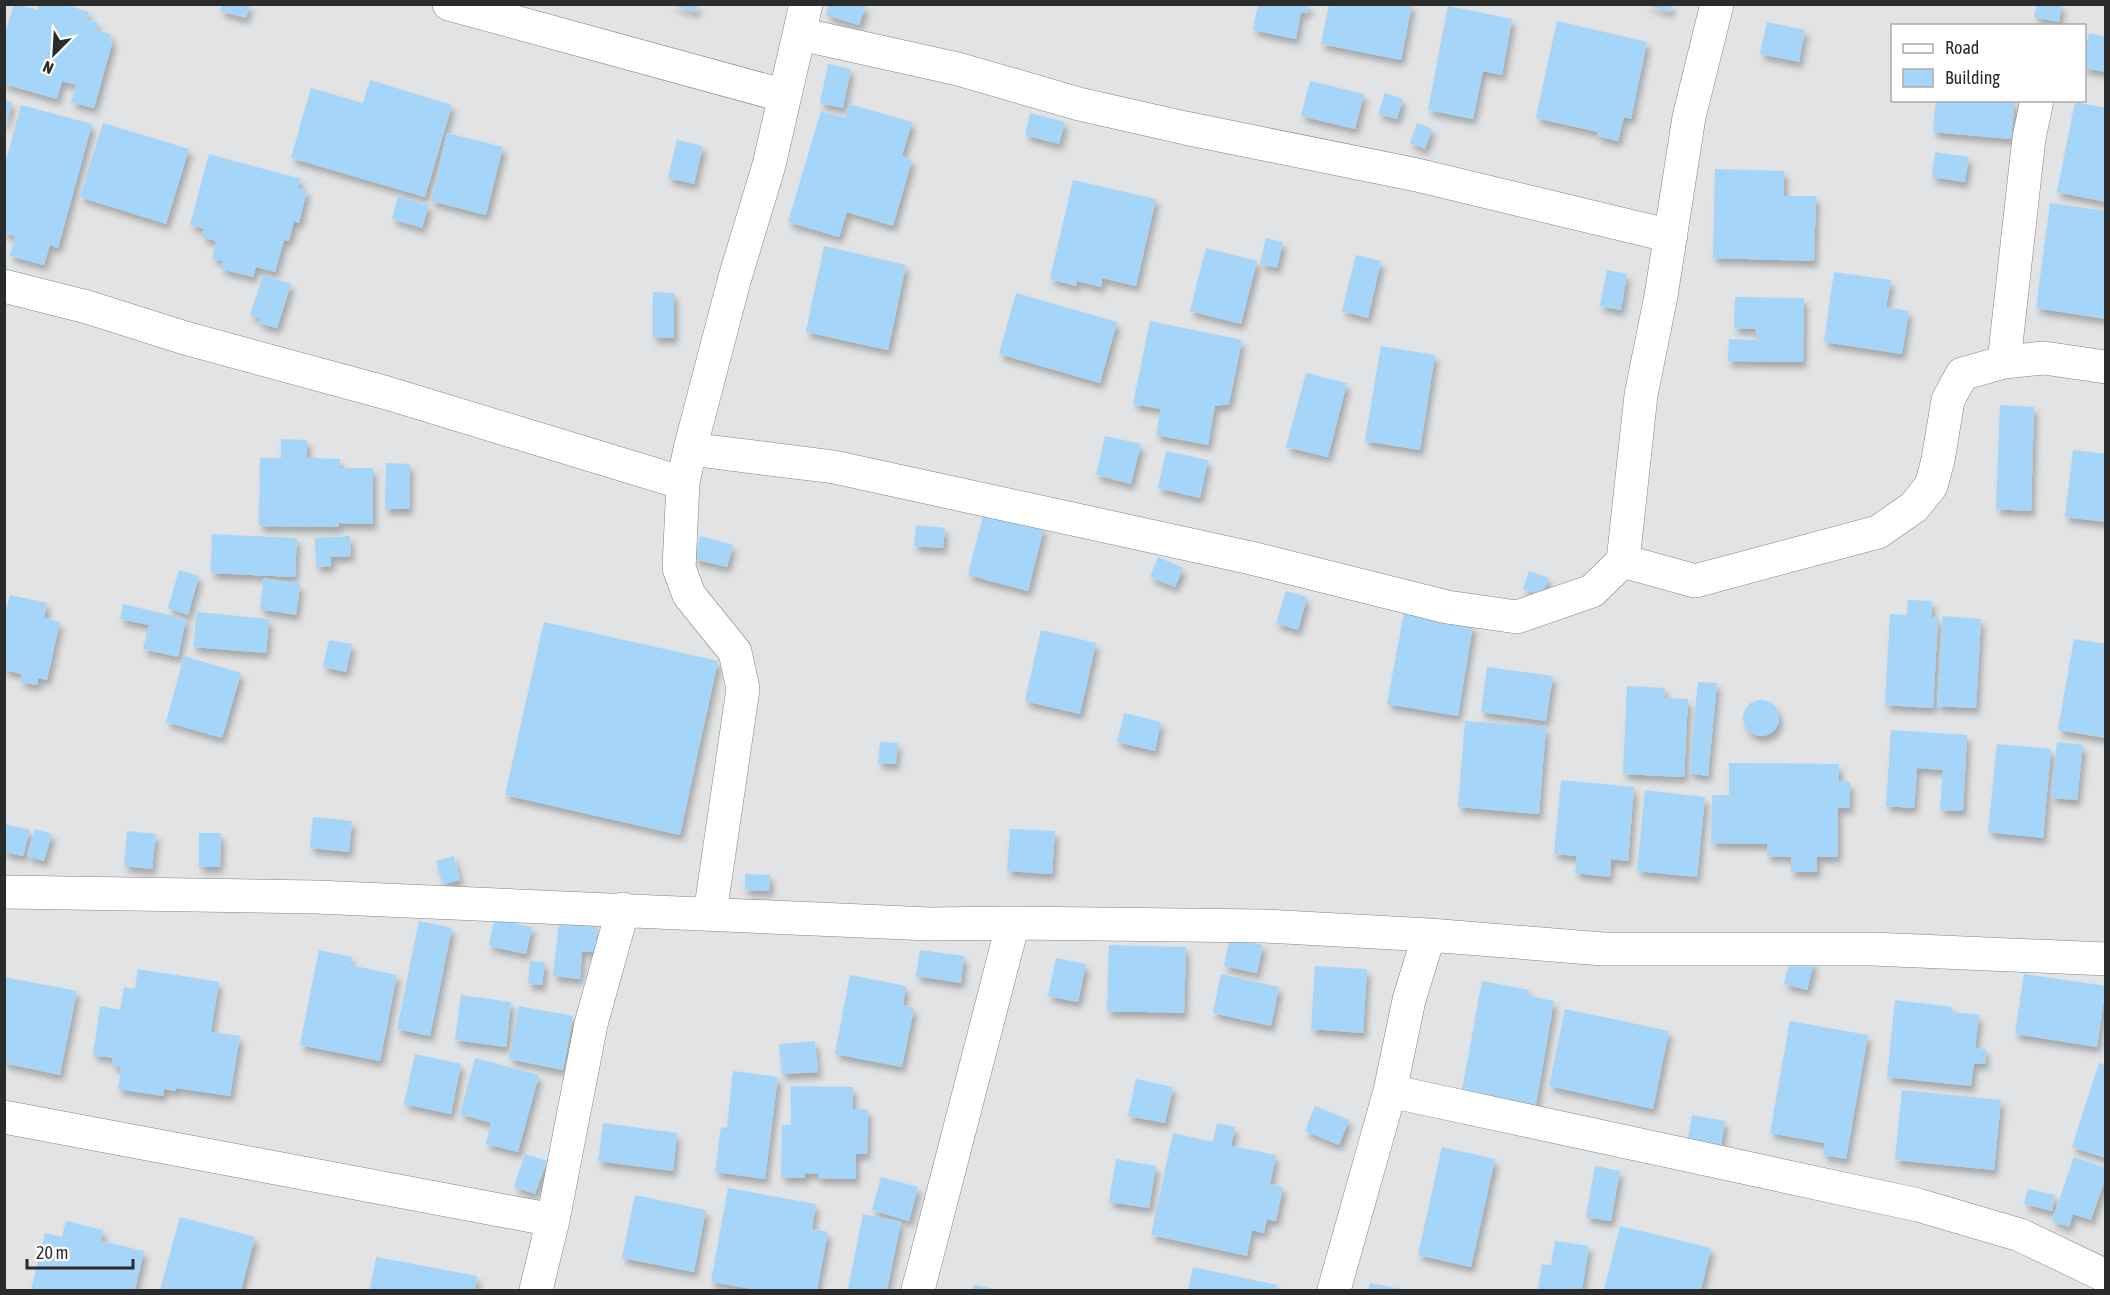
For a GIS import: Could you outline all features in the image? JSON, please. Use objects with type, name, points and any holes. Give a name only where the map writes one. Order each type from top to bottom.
[{"type":"street","points":[[449,4],[785,96]]},
{"type":"street","points":[[690,449],[834,467],[1251,558],[1447,607],[1517,617],[1592,591],[1623,561],[1641,395],[1661,296],[1689,117],[1716,4]]},
{"type":"street","points":[[710,914],[743,689],[735,652],[689,595],[678,568],[683,483],[734,281],[769,165],[803,19],[958,69],[1079,104],[1417,175],[1671,236]]},
{"type":"street","points":[[2004,362],[2029,138],[2037,102]]},
{"type":"street","points":[[4,286],[87,307],[185,339],[387,393],[683,483]]},
{"type":"street","points":[[1623,561],[1695,581],[1878,532],[1914,507],[1931,486],[1938,460],[1948,400],[1962,374],[2004,362],[2044,358],[2106,367]]},
{"type":"street","points":[[4,892],[316,897],[930,924],[1264,926],[1429,935],[1603,949],[1872,949],[2106,959]]},
{"type":"street","points":[[536,1290],[553,1220],[591,1024],[622,909]]},
{"type":"street","points":[[918,1290],[1013,923]]},
{"type":"street","points":[[1334,1290],[1390,1090],[1409,1000],[1429,935]]},
{"type":"street","points":[[1390,1090],[1918,1205],[2020,1235],[2106,1276]]},
{"type":"street","points":[[4,1117],[553,1220]]},
{"type":"building","points":[[14,4],[38,10],[39,4],[63,4],[89,12],[87,19],[98,23],[96,30],[111,34],[110,39],[113,40],[94,108],[71,102],[76,85],[62,81],[57,99],[4,84],[4,37]]},
{"type":"building","points":[[222,4],[250,4],[246,18],[220,11]]},
{"type":"building","points":[[668,4],[698,4],[696,12]]},
{"type":"building","points":[[829,4],[866,5],[859,25],[826,15]]},
{"type":"building","points":[[1258,4],[1309,4],[1307,13],[1301,12],[1296,39],[1253,30]]},
{"type":"building","points":[[1329,4],[1412,4],[1401,60],[1321,44]]},
{"type":"building","points":[[1644,4],[1672,4],[1670,12]]},
{"type":"building","points":[[2037,4],[2062,4],[2059,22],[2034,17]]},
{"type":"building","points":[[1448,6],[1512,19],[1502,75],[1483,71],[1473,119],[1428,110]]},
{"type":"building","points":[[1557,21],[1647,42],[1631,119],[1624,117],[1618,141],[1597,136],[1598,132],[1536,118]]},
{"type":"building","points":[[1767,22],[1805,30],[1799,62],[1760,54]]},
{"type":"building","points":[[2089,33],[2106,37],[2106,72],[2086,68],[2086,46]]},
{"type":"building","points":[[828,64],[851,69],[843,108],[820,103]]},
{"type":"building","points":[[370,80],[452,105],[425,197],[291,158],[311,88],[363,103]]},
{"type":"building","points":[[1310,81],[1364,94],[1355,129],[1301,116]]},
{"type":"building","points":[[1385,93],[1403,99],[1397,119],[1378,114]]},
{"type":"building","points":[[4,100],[12,102],[5,127],[4,127]]},
{"type":"building","points":[[1936,102],[2015,102],[2011,139],[1933,132]]},
{"type":"building","points":[[2075,102],[2106,108],[2106,202],[2057,192]]},
{"type":"building","points":[[849,104],[912,122],[902,156],[912,160],[893,226],[847,212],[839,237],[788,222],[821,111],[845,118]]},
{"type":"building","points":[[21,105],[92,124],[58,248],[50,245],[44,265],[10,256],[15,236],[4,233],[4,168]]},
{"type":"building","points":[[1030,113],[1065,122],[1059,144],[1025,135]]},
{"type":"building","points":[[103,123],[189,149],[166,224],[80,197]]},
{"type":"building","points":[[1417,123],[1432,129],[1425,149],[1410,143]]},
{"type":"building","points":[[447,133],[503,147],[486,215],[431,201]]},
{"type":"building","points":[[677,140],[703,146],[694,184],[668,178]]},
{"type":"building","points":[[1935,152],[1969,157],[1965,182],[1932,177]]},
{"type":"building","points":[[209,154],[301,179],[298,188],[307,190],[299,223],[294,221],[289,241],[284,240],[275,272],[256,267],[253,277],[221,269],[223,261],[212,258],[216,241],[202,237],[204,229],[190,225]]},
{"type":"building","points":[[1715,169],[1784,171],[1784,196],[1816,196],[1814,261],[1713,258]]},
{"type":"building","points":[[1073,180],[1156,199],[1136,286],[1102,278],[1101,287],[1077,281],[1076,286],[1050,279]]},
{"type":"building","points":[[398,196],[429,205],[422,228],[392,219]]},
{"type":"building","points":[[2050,203],[2106,211],[2106,319],[2036,308]]},
{"type":"building","points":[[1266,238],[1283,242],[1277,268],[1260,264]]},
{"type":"building","points":[[824,246],[906,265],[888,350],[806,332]]},
{"type":"building","points":[[1206,248],[1257,261],[1241,324],[1190,311]]},
{"type":"building","points":[[1356,255],[1381,261],[1368,318],[1342,311]]},
{"type":"building","points":[[1607,270],[1627,274],[1621,310],[1600,306]]},
{"type":"building","points":[[1834,272],[1891,280],[1886,307],[1909,311],[1902,354],[1824,342]]},
{"type":"building","points":[[263,275],[291,284],[277,328],[259,323],[260,318],[250,315]]},
{"type":"building","points":[[653,292],[674,293],[674,338],[653,337]]},
{"type":"building","points":[[1016,293],[1117,322],[1100,383],[999,354]]},
{"type":"building","points":[[1735,297],[1804,298],[1803,362],[1728,361],[1729,339],[1758,340],[1755,329],[1734,328]]},
{"type":"building","points":[[1150,321],[1242,340],[1229,404],[1215,406],[1208,445],[1156,435],[1161,409],[1133,404]]},
{"type":"building","points":[[1381,346],[1435,355],[1420,450],[1365,441]]},
{"type":"building","points":[[1306,373],[1347,383],[1328,457],[1286,447]]},
{"type":"building","points":[[2000,405],[2034,407],[2031,511],[1996,509]]},
{"type":"building","points":[[1105,436],[1141,444],[1131,484],[1096,475]]},
{"type":"building","points":[[281,439],[307,440],[307,458],[340,459],[340,468],[373,468],[373,524],[339,523],[339,527],[259,526],[260,458],[281,458]]},
{"type":"building","points":[[2073,450],[2106,454],[2106,522],[2065,517]]},
{"type":"building","points":[[1166,451],[1208,460],[1200,498],[1158,488]]},
{"type":"building","points":[[386,463],[410,464],[409,509],[385,509]]},
{"type":"building","points":[[984,512],[1044,528],[1028,591],[968,575]]},
{"type":"building","points":[[916,525],[945,528],[943,548],[914,546]]},
{"type":"building","points":[[212,534],[297,538],[295,577],[211,573]]},
{"type":"building","points":[[350,536],[351,556],[331,557],[331,566],[316,567],[315,538]]},
{"type":"building","points":[[700,536],[733,545],[727,567],[694,559]]},
{"type":"building","points":[[1158,557],[1183,568],[1175,587],[1150,577]]},
{"type":"building","points":[[179,570],[199,576],[188,615],[168,608]]},
{"type":"building","points":[[1529,571],[1549,578],[1542,595],[1523,589]]},
{"type":"building","points":[[264,578],[300,584],[296,615],[260,609]]},
{"type":"building","points":[[1286,591],[1307,597],[1298,630],[1276,623]]},
{"type":"building","points":[[10,595],[47,603],[44,618],[60,622],[47,680],[38,678],[37,685],[20,682],[22,674],[4,670],[4,610],[6,610]]},
{"type":"building","points":[[1908,600],[1932,601],[1931,618],[1938,617],[1933,708],[1885,705],[1890,614],[1907,615]]},
{"type":"building","points":[[123,604],[186,619],[178,657],[143,649],[149,625],[120,619]]},
{"type":"building","points":[[197,612],[269,619],[266,653],[193,647]]},
{"type":"building","points":[[1404,613],[1473,625],[1458,716],[1387,704]]},
{"type":"building","points":[[1943,616],[1981,619],[1976,708],[1937,706]]},
{"type":"building","points":[[544,622],[718,661],[680,835],[505,795]]},
{"type":"building","points":[[1041,630],[1096,643],[1080,714],[1025,701]]},
{"type":"building","points":[[2074,639],[2106,644],[2106,738],[2058,730]]},
{"type":"building","points":[[329,640],[352,644],[346,672],[323,667]]},
{"type":"building","points":[[184,656],[241,673],[222,738],[166,722]]},
{"type":"building","points":[[1487,667],[1553,676],[1546,721],[1481,712]]},
{"type":"building","points":[[1698,682],[1717,683],[1708,776],[1689,773]]},
{"type":"building","points":[[1627,686],[1665,688],[1664,698],[1688,699],[1684,777],[1623,774]]},
{"type":"building","points":[[1761,700],[1774,705],[1779,718],[1774,731],[1761,736],[1748,731],[1743,718],[1748,705]]},
{"type":"building","points":[[1124,713],[1161,722],[1155,751],[1117,742]]},
{"type":"building","points":[[1465,721],[1546,727],[1539,814],[1458,807]]},
{"type":"building","points":[[1891,730],[1967,735],[1963,811],[1940,810],[1943,770],[1917,768],[1914,808],[1886,806]]},
{"type":"building","points":[[880,742],[898,743],[896,764],[878,763]]},
{"type":"building","points":[[2057,742],[2083,745],[2077,800],[2051,798]]},
{"type":"building","points":[[1997,744],[2051,749],[2043,838],[1988,832]]},
{"type":"building","points":[[1729,763],[1839,764],[1839,781],[1850,782],[1850,808],[1838,808],[1838,857],[1817,857],[1817,872],[1791,872],[1791,857],[1767,856],[1767,844],[1711,843],[1712,795],[1729,795]]},
{"type":"building","points":[[1561,780],[1634,787],[1628,861],[1611,859],[1610,877],[1575,873],[1577,856],[1554,854]]},
{"type":"building","points":[[1645,790],[1705,797],[1697,877],[1637,871]]},
{"type":"building","points":[[313,817],[352,821],[349,852],[310,848]]},
{"type":"building","points":[[4,824],[30,830],[23,856],[4,852]]},
{"type":"building","points":[[35,829],[52,834],[44,861],[27,856]]},
{"type":"building","points":[[1010,829],[1055,831],[1052,874],[1007,871]]},
{"type":"building","points":[[127,831],[156,834],[152,869],[124,866]]},
{"type":"building","points":[[199,833],[221,833],[220,867],[199,867]]},
{"type":"building","points":[[454,856],[460,880],[443,884],[436,861]]},
{"type":"building","points":[[745,874],[770,875],[770,891],[745,890]]},
{"type":"building","points":[[494,919],[532,927],[526,954],[489,946]]},
{"type":"building","points":[[419,921],[452,928],[430,1036],[397,1029]]},
{"type":"building","points":[[559,923],[598,927],[595,952],[582,951],[580,979],[553,976]]},
{"type":"building","points":[[1230,938],[1263,945],[1257,973],[1224,966]]},
{"type":"building","points":[[1109,945],[1186,947],[1184,1013],[1107,1011]]},
{"type":"building","points":[[319,950],[352,957],[350,965],[397,975],[380,1061],[300,1045]]},
{"type":"building","points":[[920,950],[964,956],[961,983],[916,976]]},
{"type":"building","points":[[1791,956],[1814,962],[1807,990],[1784,984]]},
{"type":"building","points":[[1056,958],[1086,964],[1078,1002],[1048,996]]},
{"type":"building","points":[[530,961],[545,962],[542,985],[528,984]]},
{"type":"building","points":[[1315,966],[1367,969],[1363,1033],[1311,1029]]},
{"type":"building","points":[[138,969],[219,982],[211,1032],[240,1036],[230,1096],[176,1088],[176,1091],[164,1089],[163,1096],[118,1089],[121,1067],[112,1065],[113,1058],[93,1055],[100,1006],[120,1010],[124,987],[135,989]]},
{"type":"building","points":[[1221,974],[1279,987],[1271,1026],[1213,1013]]},
{"type":"building","points":[[2024,974],[2106,986],[2097,1047],[2015,1034]]},
{"type":"building","points":[[850,975],[906,986],[903,1005],[914,1008],[902,1067],[835,1054]]},
{"type":"building","points":[[4,977],[77,991],[60,1075],[4,1063]]},
{"type":"building","points":[[1482,981],[1529,990],[1528,996],[1554,1001],[1536,1105],[1462,1091]]},
{"type":"building","points":[[461,995],[511,1002],[506,1047],[455,1040]]},
{"type":"building","points":[[1895,1000],[1952,1007],[1951,1012],[1979,1015],[1975,1048],[1986,1049],[1985,1064],[1974,1063],[1971,1086],[1887,1077]]},
{"type":"building","points":[[519,1006],[573,1016],[563,1070],[509,1059]]},
{"type":"building","points":[[1565,1009],[1669,1031],[1653,1109],[1549,1086]]},
{"type":"building","points":[[1790,1021],[1868,1035],[1846,1159],[1823,1155],[1825,1143],[1770,1133]]},
{"type":"building","points":[[815,1041],[818,1072],[782,1074],[779,1044]]},
{"type":"building","points":[[415,1054],[461,1064],[451,1114],[404,1104]]},
{"type":"building","points":[[475,1058],[539,1075],[518,1152],[486,1144],[491,1123],[460,1114]]},
{"type":"building","points":[[2099,1063],[2106,1065],[2106,1158],[2072,1147]]},
{"type":"building","points":[[733,1071],[778,1077],[765,1179],[715,1172],[721,1127],[727,1128]]},
{"type":"building","points":[[1136,1079],[1173,1087],[1165,1123],[1128,1116]]},
{"type":"building","points":[[791,1086],[853,1087],[853,1109],[868,1109],[867,1154],[856,1154],[856,1179],[818,1178],[818,1174],[805,1173],[805,1178],[781,1177],[782,1125],[791,1125]]},
{"type":"building","points":[[1902,1090],[2001,1100],[1994,1170],[1895,1160]]},
{"type":"building","points":[[1315,1106],[1349,1120],[1339,1145],[1305,1131]]},
{"type":"building","points":[[1692,1115],[1725,1121],[1721,1145],[1688,1138]]},
{"type":"building","points":[[603,1123],[677,1133],[673,1171],[598,1161]]},
{"type":"building","points":[[1217,1123],[1235,1127],[1231,1146],[1276,1155],[1270,1184],[1283,1187],[1276,1221],[1267,1219],[1264,1233],[1252,1230],[1247,1256],[1151,1235],[1173,1133],[1213,1142]]},
{"type":"building","points":[[1442,1147],[1495,1159],[1471,1267],[1418,1255]]},
{"type":"building","points":[[525,1154],[547,1161],[535,1194],[514,1187]]},
{"type":"building","points":[[2074,1157],[2106,1168],[2106,1177],[2091,1220],[2073,1214],[2069,1227],[2052,1221]]},
{"type":"building","points":[[1116,1159],[1156,1166],[1149,1208],[1109,1202]]},
{"type":"building","points":[[1595,1166],[1620,1171],[1611,1221],[1586,1217]]},
{"type":"building","points":[[881,1177],[918,1187],[909,1221],[872,1210]]},
{"type":"building","points":[[728,1188],[816,1204],[812,1229],[828,1232],[817,1290],[758,1290],[711,1282]]},
{"type":"building","points":[[2028,1189],[2055,1195],[2052,1211],[2024,1204]]},
{"type":"building","points":[[635,1195],[706,1210],[694,1272],[622,1258]]},
{"type":"building","points":[[863,1214],[901,1222],[887,1290],[848,1290]]},
{"type":"building","points":[[180,1217],[255,1237],[241,1290],[160,1290]]},
{"type":"building","points":[[66,1221],[103,1230],[101,1241],[144,1251],[135,1290],[31,1290],[45,1233],[62,1237]]},
{"type":"building","points":[[1620,1226],[1711,1248],[1701,1290],[1604,1290]]},
{"type":"building","points":[[1555,1241],[1589,1246],[1582,1290],[1538,1290],[1542,1264],[1551,1265]]},
{"type":"building","points":[[376,1257],[477,1276],[475,1290],[370,1290]]},
{"type":"building","points":[[1193,1267],[1277,1285],[1275,1290],[1188,1290]]},
{"type":"building","points":[[1370,1283],[1401,1289],[1401,1290],[1368,1290]]},
{"type":"building","points":[[974,1285],[994,1289],[994,1290],[973,1290]]}]
